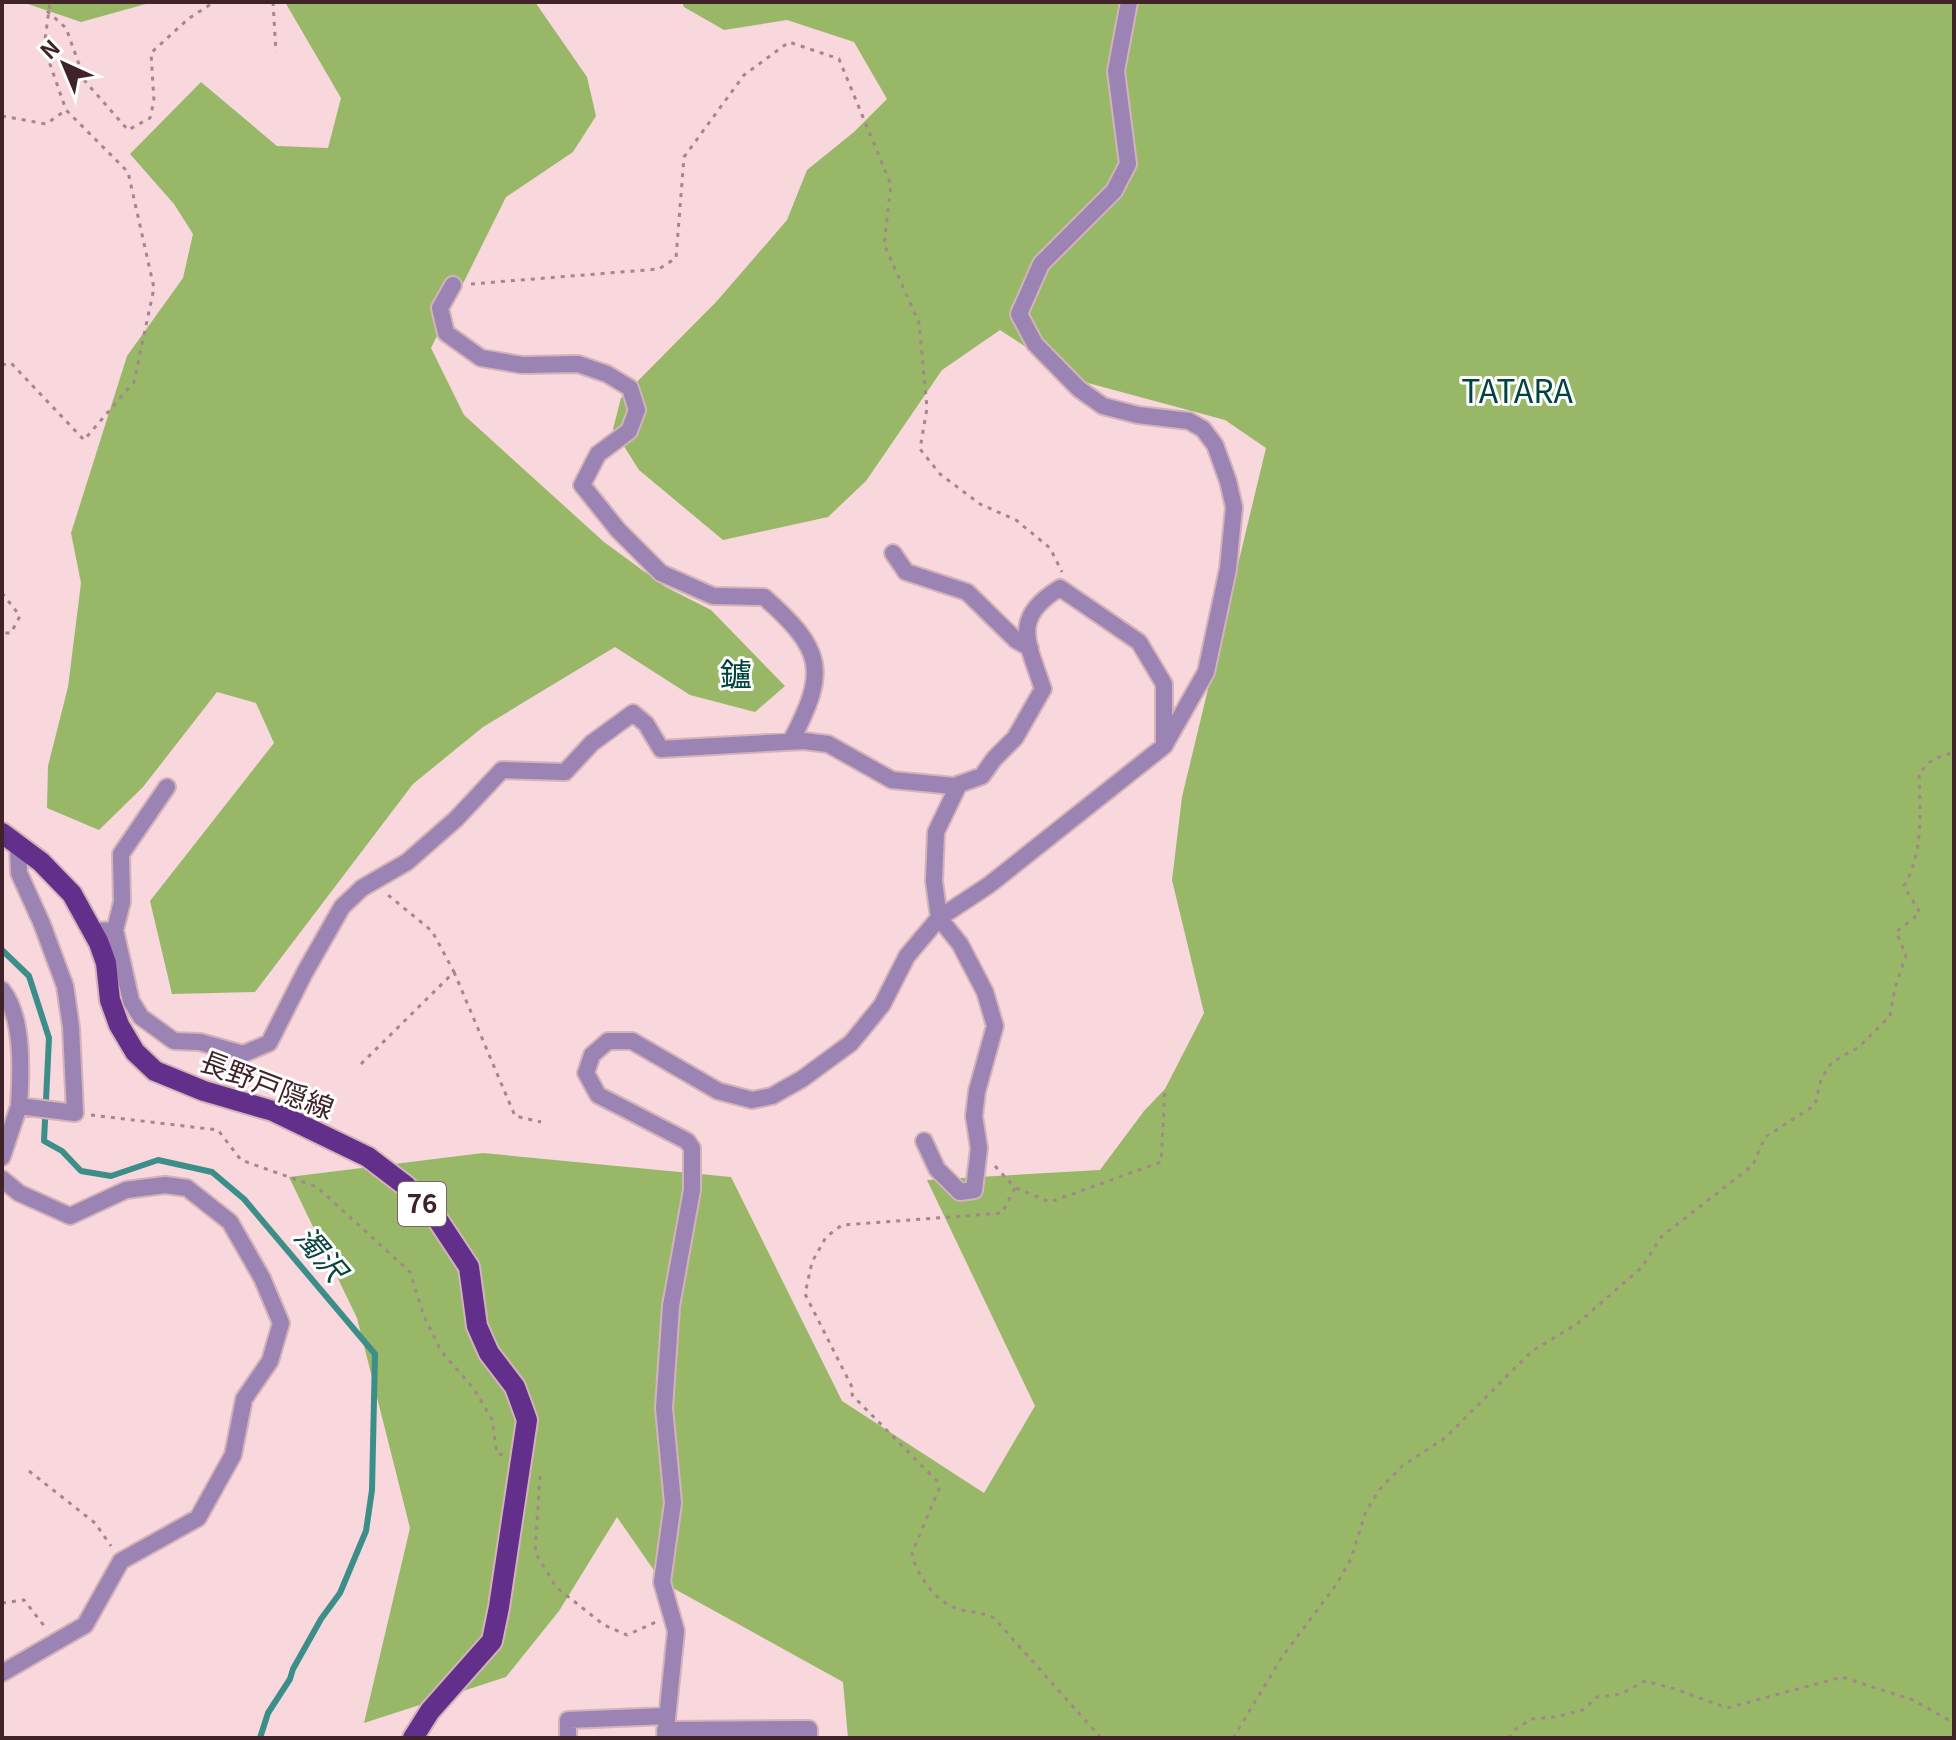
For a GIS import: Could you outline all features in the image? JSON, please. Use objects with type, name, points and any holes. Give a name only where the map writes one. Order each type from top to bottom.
[{"type":"main road","name":"長野戸隠線","points":[[10,838],[72,894],[93,931],[106,963],[110,1000],[119,1025],[135,1052],[155,1071],[204,1091],[273,1111],[368,1157],[406,1186],[438,1220],[469,1267],[477,1326],[489,1353],[515,1387],[527,1420],[492,1641],[430,1711],[413,1738]]},
{"type":"street","points":[[665,1728],[676,1631],[662,1582],[673,1503],[664,1408],[671,1306],[692,1190],[692,1148],[687,1141],[598,1095],[586,1073],[592,1055],[608,1041],[632,1041],[718,1091],[752,1100],[772,1096],[802,1079],[851,1043],[882,1005],[907,956],[939,918],[989,885],[1164,746],[1206,672],[1228,569],[1234,507],[1215,445],[1203,429],[1189,421],[1138,415],[1103,406],[1079,389],[1035,344],[1019,314],[1041,264],[1114,191],[1128,164],[1116,71],[1129,2]]},
{"type":"street","points":[[453,285],[440,308],[446,333],[481,358],[522,365],[578,364],[607,374],[630,388],[637,410],[629,431],[598,454],[582,485],[618,530],[661,573],[713,596],[764,597],[804,640],[814,660],[816,675],[810,702],[791,741]]},
{"type":"street","points":[[893,553],[906,572],[967,592],[1016,640],[1030,648]]},
{"type":"street","points":[[167,787],[121,854],[122,902],[115,930],[131,1001],[141,1017],[174,1041],[200,1042],[243,1054],[269,1043],[342,907],[372,882],[407,862],[456,819],[502,770],[565,772],[592,743],[633,713],[646,724],[661,749],[791,741],[828,744],[892,780],[954,786],[982,776],[1015,738],[1043,689],[1027,640],[1028,620],[1041,600],[1060,588],[1139,642],[1164,684],[1164,746]]},
{"type":"street","points":[[924,1141],[937,1169],[960,1192],[974,1190],[979,1148],[974,1116],[977,1091],[995,1026],[985,992],[960,944],[939,918],[934,881],[936,832],[959,784]]},
{"type":"street","points":[[10,838],[19,873],[65,986],[71,1027],[67,1112],[26,1107]]},
{"type":"street","points":[[93,931],[115,930]]},
{"type":"street","points":[[2,990],[9,999],[22,1060],[26,1107],[2,1157]]},
{"type":"street","points":[[2,1179],[19,1193],[70,1216],[126,1190],[165,1185],[187,1188],[230,1222],[262,1278],[281,1323],[270,1361],[244,1399],[233,1455],[198,1518],[121,1561],[85,1625],[2,1673]]},
{"type":"street","points":[[568,1738],[568,1720],[724,1734],[809,1729],[809,1738]]},
{"type":"path","points":[[2,365],[11,363],[84,440],[134,382],[154,288],[128,172],[66,110],[44,47],[50,2]]},
{"type":"path","points":[[47,11],[66,28],[85,81],[128,130],[150,118],[154,101],[151,53],[188,19],[214,2]]},
{"type":"path","points":[[273,2],[276,52]]},
{"type":"path","points":[[453,285],[659,269],[676,258],[684,157],[744,75],[789,42],[839,59],[891,185],[884,244],[919,323],[927,408],[920,449],[940,474],[980,504],[1016,520],[1050,548],[1074,597]]},
{"type":"path","points":[[2,116],[46,124],[66,110]]},
{"type":"path","points":[[2,593],[20,616],[11,633],[2,633]]},
{"type":"path","points":[[1233,1738],[1282,1657],[1336,1585],[1351,1559],[1366,1511],[1380,1489],[1402,1466],[1445,1438],[1532,1351],[1577,1324],[1642,1267],[1661,1237],[1753,1165],[1765,1137],[1815,1105],[1821,1079],[1832,1062],[1859,1047],[1890,1016],[1906,955],[1896,932],[1920,913],[1904,886],[1915,868],[1920,835],[1919,773],[1933,759],[1954,752]]},
{"type":"path","points":[[372,882],[432,931],[454,972],[515,1116],[541,1122]]},
{"type":"path","points":[[361,1064],[454,972]]},
{"type":"path","points":[[979,1148],[1015,1188],[1050,1202],[1161,1162],[1165,1089]]},
{"type":"path","points":[[67,1112],[218,1130],[241,1160],[317,1187],[410,1272],[424,1316],[441,1351],[474,1389],[492,1419],[497,1454],[522,1458],[542,1477],[535,1552],[556,1587],[604,1625],[627,1635],[671,1613]]},
{"type":"path","points":[[1015,1188],[1002,1213],[842,1225],[826,1237],[812,1262],[805,1294],[853,1389],[852,1395],[937,1481],[939,1489],[912,1553],[914,1563],[937,1597],[959,1610],[986,1613],[994,1618],[1101,1738]]},
{"type":"path","points":[[29,1471],[95,1523],[121,1561]]},
{"type":"path","points":[[2,1603],[24,1600],[57,1642]]},
{"type":"path","points":[[1509,1738],[1513,1731],[1531,1719],[1583,1710],[1597,1697],[1621,1694],[1645,1681],[1727,1708],[1842,1677],[1913,1700],[1954,1723]]},
{"type":"green space","points":[[22,2],[153,2],[81,22]]},
{"type":"green space","points":[[285,2],[535,2],[587,77],[596,116],[573,152],[506,197],[431,348],[464,415],[604,542],[664,586],[711,610],[785,686],[755,712],[690,695],[615,647],[483,727],[413,784],[255,992],[172,994],[150,901],[274,743],[256,703],[217,692],[143,787],[99,830],[47,808],[48,766],[68,687],[81,583],[71,533],[127,356],[183,278],[193,234],[174,204],[130,154],[201,82],[277,146],[328,148],[341,98]]},
{"type":"green space","points":[[682,2],[1954,2],[1954,1738],[848,1738],[843,1682],[662,1582],[617,1517],[559,1611],[506,1677],[364,1723],[410,1528],[357,1318],[289,1177],[483,1153],[731,1177],[842,1401],[984,1493],[1035,1406],[927,1180],[1100,1170],[1144,1111],[1165,1089],[1204,1013],[1172,880],[1182,797],[1266,448],[1225,420],[1077,380],[1000,330],[942,370],[866,481],[828,517],[723,540],[639,470],[613,429],[621,398],[717,301],[787,220],[807,170],[854,132],[887,99],[854,42],[787,20],[724,30],[684,7]]},
{"type":"waterway","name":"濁沢","points":[[2,950],[29,976],[49,1038],[44,1141],[62,1151],[81,1171],[111,1176],[158,1160],[212,1172],[244,1199],[375,1354],[372,1490],[366,1531],[340,1593],[321,1619],[290,1679],[268,1713],[260,1738]]},
{"type":"district","name":"TATARA","points":[[1517,392]]},
{"type":"district","name":"鑪","points":[[736,675]]}]
